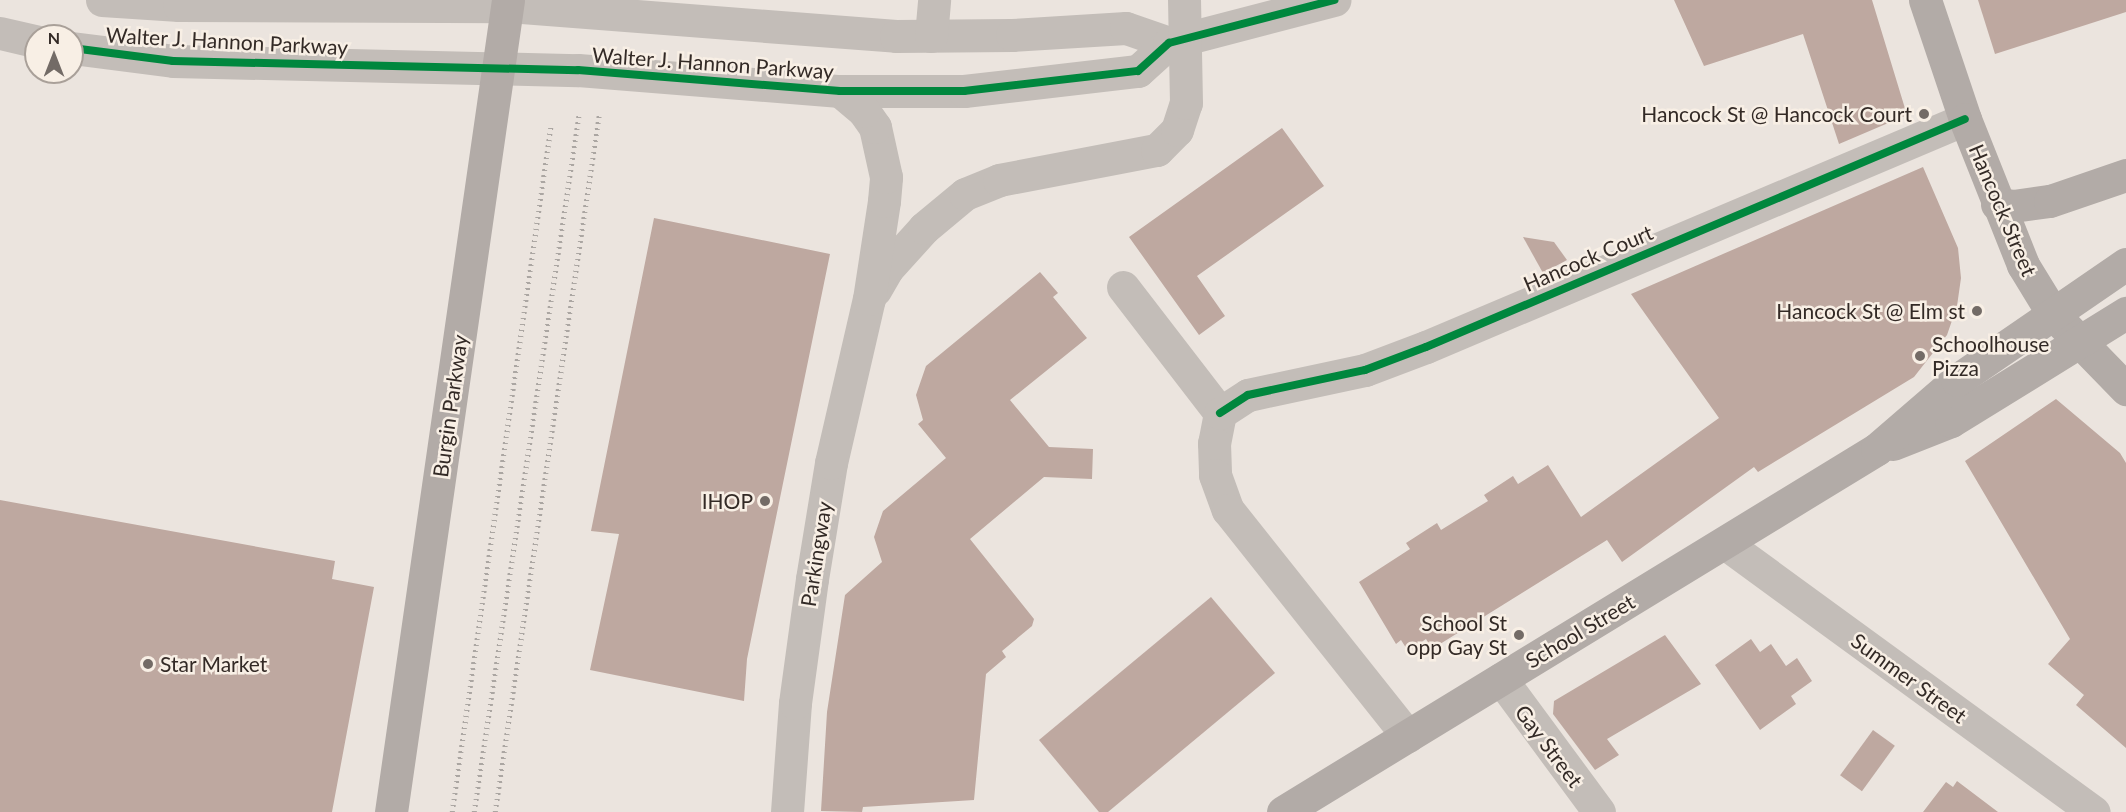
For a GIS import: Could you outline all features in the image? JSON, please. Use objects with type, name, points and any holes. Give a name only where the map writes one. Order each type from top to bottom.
[{"type":"main road","name":"Hancock Street","points":[[1925,0],[1965,119],[2023,265],[2053,314],[2126,389]]},
{"type":"main road","name":"Burgin Parkway","points":[[391,812],[507,3]]},
{"type":"main road","points":[[1997,204],[2013,206],[2050,201],[2126,175]]},
{"type":"main road","name":"School Street","points":[[1282,812],[1726,544],[1877,449],[1957,380],[2126,264]]},
{"type":"main road","name":"School Street","points":[[1877,449],[1951,421],[2126,313]]},
{"type":"street","name":"Walter J. Hannon Parkway","points":[[102,0],[179,5],[507,3],[859,34],[931,36],[1126,28],[1177,41]]},
{"type":"street","points":[[931,36],[934,0]]},
{"type":"street","name":"Parkingway","points":[[869,299],[887,269],[924,228],[965,194],[999,180],[1157,150],[1177,130],[1186,103],[1177,41],[1184,0]]},
{"type":"street","name":"Walter J. Hannon Parkway","points":[[84,50],[173,61],[497,68],[623,73],[840,91],[964,91],[1138,71],[1177,41],[1334,0]]},
{"type":"street","points":[[0,33],[24,38]]},
{"type":"street","name":"Parkingway","points":[[787,812],[795,703],[815,558],[831,463],[869,299],[884,201],[882,147],[864,111],[840,91]]},
{"type":"street","name":"Hancock Court","points":[[1220,413],[1248,395],[1365,370],[1426,346],[1965,119]]},
{"type":"street","points":[[1123,287],[1220,413],[1214,443],[1215,475],[1228,510],[1408,736]]},
{"type":"street","name":"Summer Street","points":[[1726,544],[2094,812]]},
{"type":"street","name":"Gay Street","points":[[1501,679],[1599,812]]},
{"type":"building","points":[[1674,0],[1872,0],[1907,115],[1839,144],[1803,34],[1704,66]]},
{"type":"building","points":[[1978,0],[2126,0],[2126,12],[1995,54]]},
{"type":"building","points":[[1282,128],[1324,186],[1197,276],[1225,316],[1199,335],[1129,237]]},
{"type":"building","points":[[1923,167],[1958,248],[1961,278],[1957,306],[1947,335],[1914,377],[1758,472],[1754,467],[1622,562],[1607,540],[1432,649],[1426,639],[1408,651],[1401,640],[1396,644],[1359,582],[1410,549],[1406,543],[1437,523],[1441,530],[1488,501],[1484,495],[1513,476],[1518,484],[1548,465],[1581,517],[1719,418],[1631,294]]},
{"type":"building","points":[[654,218],[830,254],[747,659],[744,701],[590,670],[619,534],[591,531]]},
{"type":"building","points":[[1523,237],[1554,242],[1567,260],[1543,273]]},
{"type":"building","points":[[1040,272],[1058,293],[1053,297],[1087,338],[1010,400],[1049,447],[1093,449],[1092,479],[1044,477],[970,539],[1034,619],[1032,626],[1002,651],[1006,657],[986,674],[974,800],[863,807],[862,812],[821,811],[827,712],[845,595],[882,562],[874,537],[883,511],[946,458],[918,424],[923,420],[916,395],[926,366]]},
{"type":"building","points":[[2056,399],[2120,453],[2126,463],[2126,748],[2076,705],[2084,695],[2048,664],[2070,639],[1965,461]]},
{"type":"building","points":[[0,500],[335,561],[332,579],[374,587],[332,812],[0,812]]},
{"type":"building","points":[[1211,597],[1275,673],[1108,812],[1099,812],[1039,740]]},
{"type":"building","points":[[1665,635],[1701,684],[1607,739],[1619,755],[1595,770],[1553,714],[1554,701]]},
{"type":"building","points":[[1751,639],[1760,652],[1771,644],[1786,666],[1797,658],[1812,681],[1791,696],[1796,704],[1760,730],[1715,665]]},
{"type":"building","points":[[1873,730],[1895,746],[1862,791],[1840,775]]},
{"type":"building","points":[[1957,781],[1998,812],[1923,812],[1946,782],[1953,787]]},
{"type":"railway","points":[[474,812],[579,114]]},
{"type":"railway","points":[[495,812],[599,115]]},
{"type":"railway","points":[[452,812],[551,124]]},
{"type":"cycle path","points":[[84,50],[173,61],[578,70],[840,91],[964,91],[1138,71],[1169,43],[1334,0]]},
{"type":"cycle path","points":[[1220,413],[1248,395],[1365,370],[1426,347],[1965,119]]},
{"type":"place","name":"Hancock St @ Hancock Court","points":[[1924,114]]},
{"type":"place","name":"Hancock St @ Elm st","points":[[1977,311]]},
{"type":"place","name":"Schoolhouse Pizza","points":[[1920,356]]},
{"type":"place","name":"IHOP","points":[[765,501]]},
{"type":"place","name":"School St opp Gay St","points":[[1519,635]]},
{"type":"place","name":"Star Market","points":[[148,664]]}]
